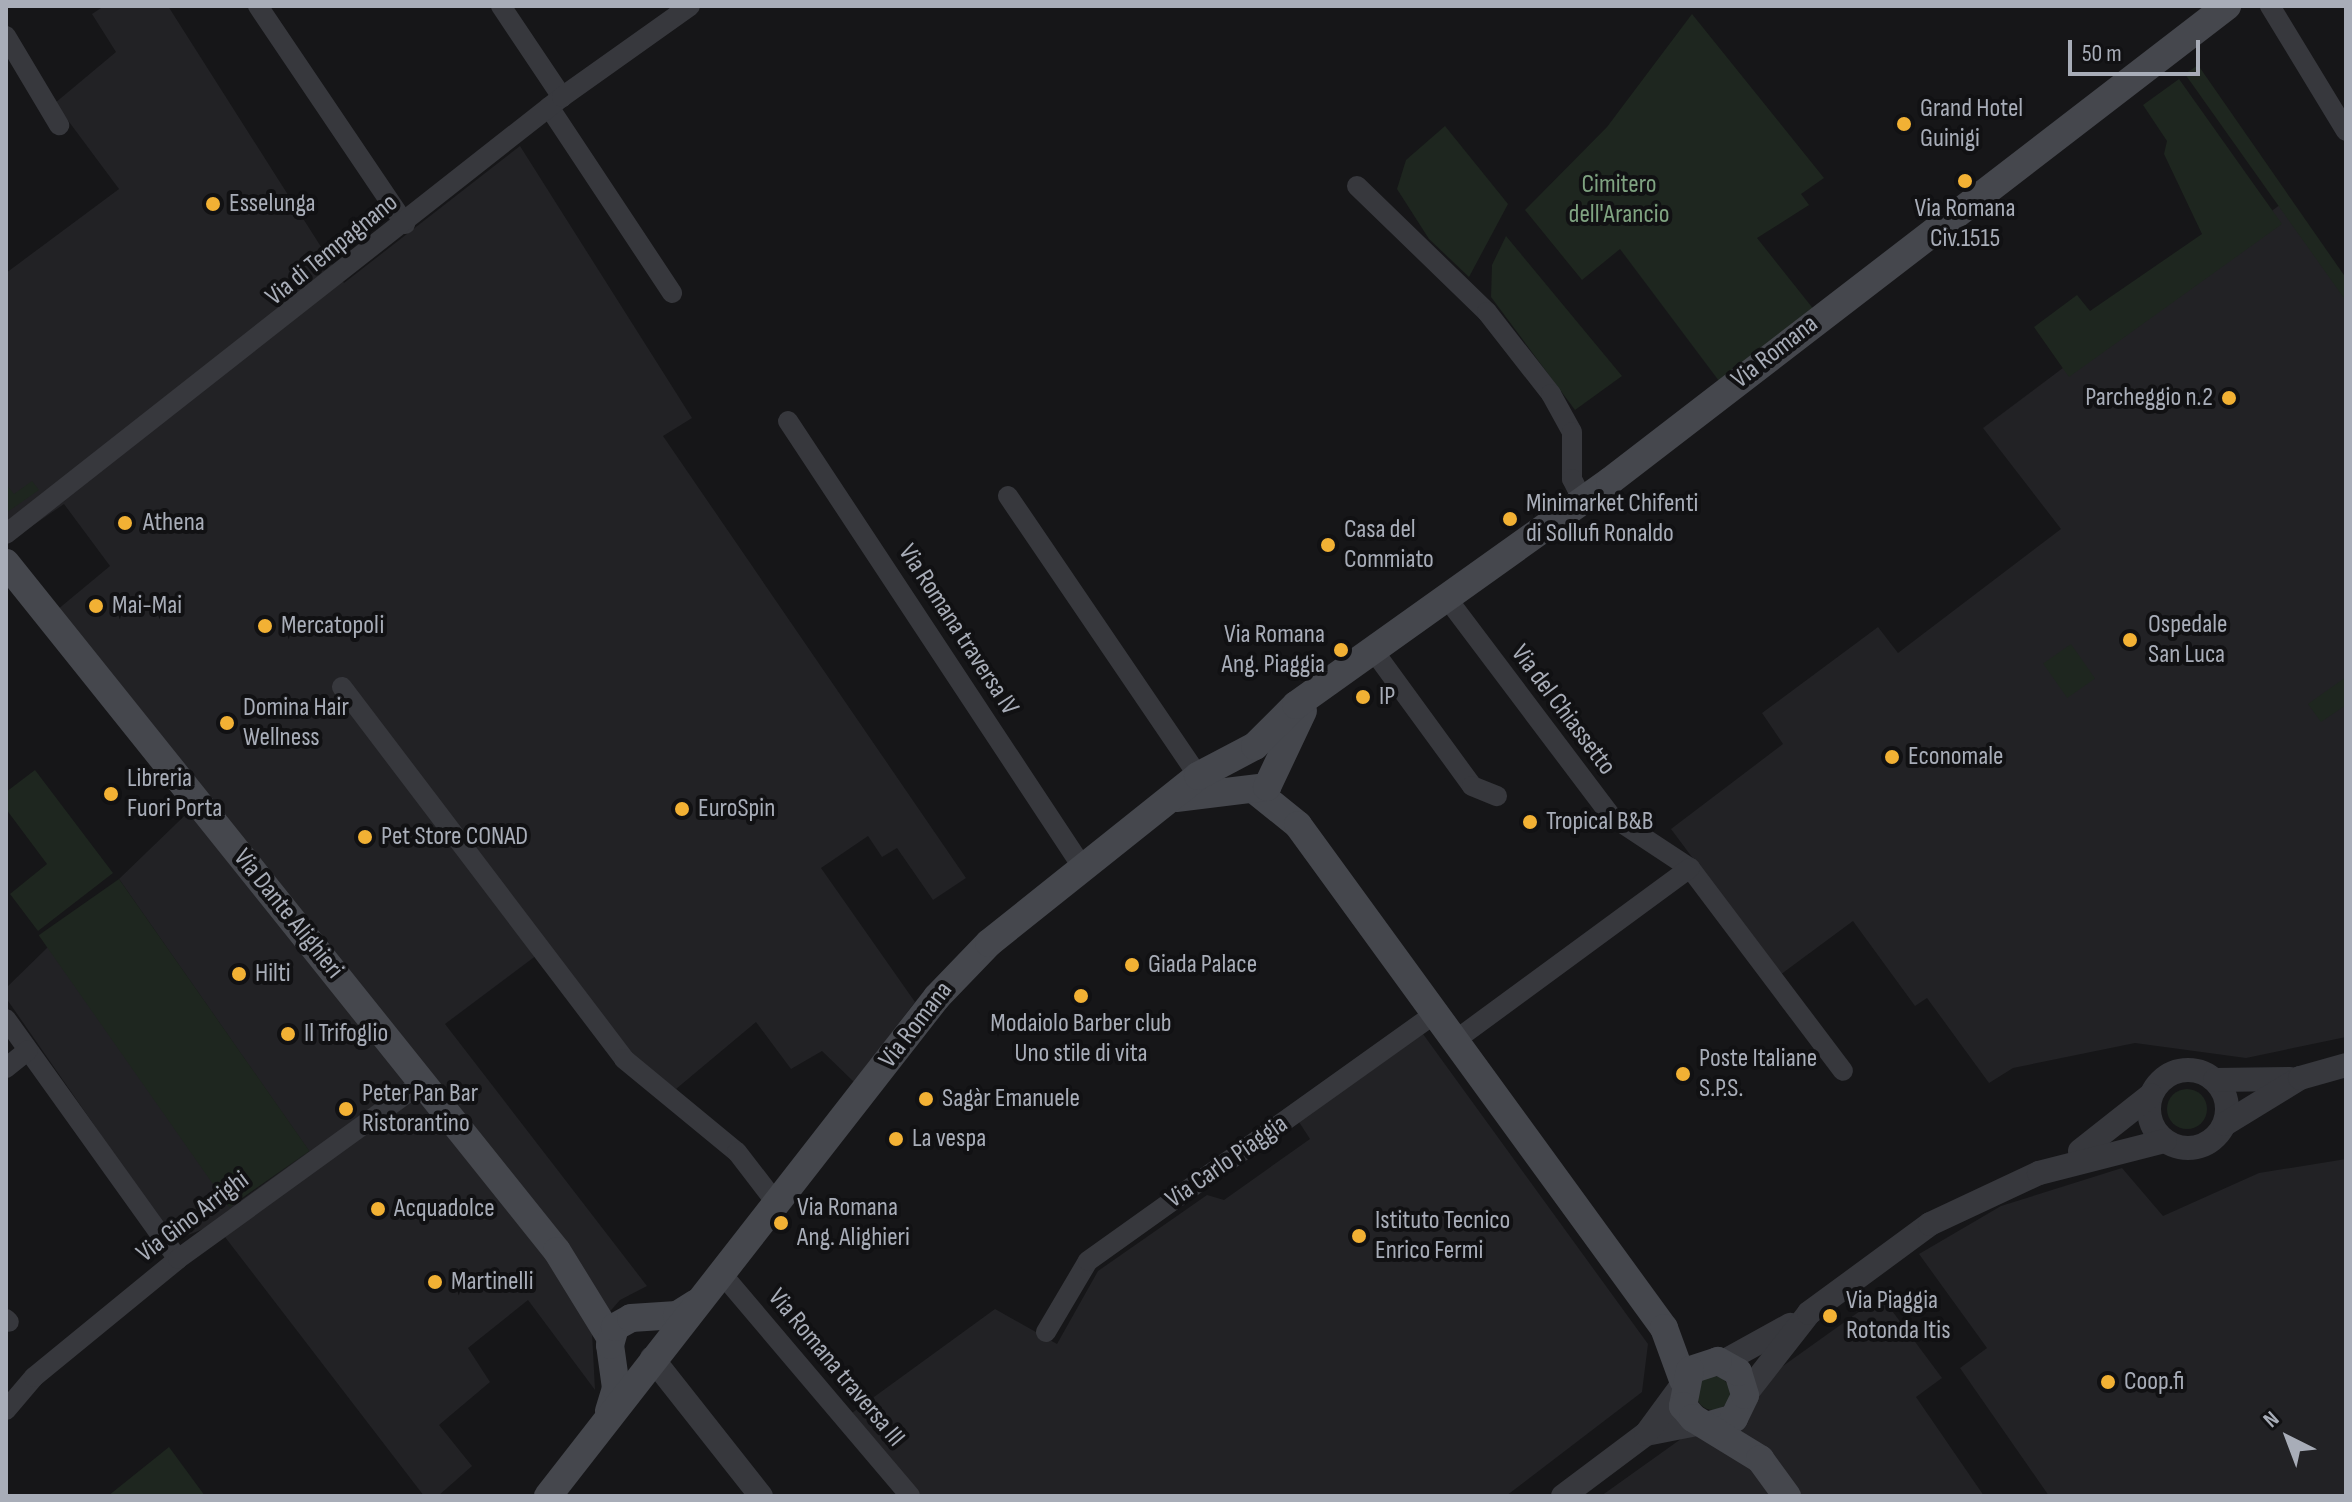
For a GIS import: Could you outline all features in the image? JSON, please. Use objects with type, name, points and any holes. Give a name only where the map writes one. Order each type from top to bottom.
[{"type":"main road","name":"Via Romana","points":[[548,1496],[652,1358],[722,1274],[951,980],[1083,868],[1176,798],[1198,776],[1247,749],[1373,650],[1583,501],[2227,6]]},
{"type":"main road","name":"Via Dante Alighieri","points":[[6,563],[624,1333]]},
{"type":"main road","name":"Via Romana","points":[[1176,798],[1265,780],[1291,729],[1319,691]]},
{"type":"main road","points":[[1265,780],[1233,769],[1247,749],[1265,780],[1433,1015],[1664,1328],[1682,1383],[1683,1406],[1760,1459],[1787,1496]]},
{"type":"main road","name":"Via Romana","points":[[601,1427],[616,1388],[624,1333],[677,1315],[703,1298]]},
{"type":"main road","points":[[1664,1328],[1742,1377],[1744,1400],[1760,1459]]},
{"type":"main road","points":[[624,1333],[658,1337],[652,1358],[631,1367],[624,1333]]},
{"type":"main road","points":[[1682,1383],[1715,1361]]},
{"type":"main road","points":[[1706,1424],[1728,1422],[1744,1400]]},
{"type":"street","points":[[258,6],[405,224]]},
{"type":"street","points":[[501,6],[555,102],[672,293]]},
{"type":"street","name":"Via di Tempagnano","points":[[6,534],[405,224],[555,102],[690,6]]},
{"type":"street","points":[[2270,6],[2346,131]]},
{"type":"street","points":[[6,36],[59,125]]},
{"type":"street","points":[[1357,186],[1487,312],[1551,394],[1572,432],[1572,479],[1583,501]]},
{"type":"street","name":"Via Romana traversa IV","points":[[788,421],[1083,868]]},
{"type":"street","points":[[1008,496],[1198,776]]},
{"type":"street","name":"Via del Chiassetto","points":[[1446,597],[1611,816],[1690,868],[1843,1071]]},
{"type":"street","points":[[1373,650],[1472,786],[1497,796]]},
{"type":"street","points":[[342,687],[624,1059],[737,1152],[777,1204]]},
{"type":"street","points":[[1453,1042],[1690,868]]},
{"type":"street","name":"Via Carlo Piaggia","points":[[1046,1332],[1088,1261],[1433,1015]]},
{"type":"street","points":[[6,1019],[178,1259]]},
{"type":"street","points":[[6,1068],[28,1050]]},
{"type":"street","points":[[1715,1361],[1809,1313],[1930,1224],[2039,1173],[2115,1129],[2181,1071],[2215,1080],[2300,1078],[2346,1065]]},
{"type":"street","points":[[2039,1173],[2165,1141],[2201,1147],[2225,1124],[2300,1078]]},
{"type":"street","points":[[2215,1080],[2227,1102],[2225,1124]]},
{"type":"street","name":"Via Gino Arrighi","points":[[6,1410],[34,1377],[178,1259],[424,1081]]},
{"type":"street","points":[[2151,1095],[2150,1119],[2165,1141]]},
{"type":"street","name":"Via Romana traversa III","points":[[722,1274],[910,1496]]},
{"type":"street","points":[[1744,1400],[1809,1313]]},
{"type":"street","points":[[652,1358],[761,1496]]},
{"type":"street","points":[[1563,1496],[1646,1434],[1682,1383]]},
{"type":"street","points":[[1646,1434],[1706,1424]]},
{"type":"shaded area","points":[[104,6],[168,6],[344,283],[520,146],[692,418],[663,436],[966,878],[933,900],[897,848],[882,857],[868,836],[821,868],[915,1002],[854,1082],[822,1051],[791,1069],[756,1022],[676,1089],[627,1052],[545,949],[445,1024],[647,1286],[620,1300],[592,1332],[595,1390],[528,1300],[468,1348],[490,1382],[439,1425],[472,1466],[438,1496],[424,1496],[215,1224],[186,1236],[167,1230],[6,998],[6,988],[48,947],[237,1203],[309,1151],[119,879],[206,795],[57,610],[110,566],[64,504],[6,544],[6,273],[119,189],[55,103],[116,52],[92,14]]},
{"type":"shaded area","name":"Ospedale San Luca","points":[[2285,201],[2346,289],[2346,1037],[2246,1058],[2135,1043],[2013,1068],[1989,1083],[1927,998],[1915,1006],[1853,921],[1780,975],[1671,829],[1783,744],[1762,713],[1878,627],[1898,653],[2061,529],[1983,428]]},
{"type":"shaded area","name":"Istituto Tecnico Enrico Fermi","points":[[1423,1034],[1648,1344],[1642,1392],[1506,1496],[920,1496],[852,1413],[995,1309],[1057,1344],[1098,1271],[1207,1195],[1224,1200],[1310,1139],[1299,1122]]},
{"type":"shaded area","points":[[2346,1159],[2346,1496],[2049,1496],[1960,1368],[1987,1348],[1919,1254],[2001,1206],[2122,1168],[2163,1216],[2259,1173]]},
{"type":"shaded area","points":[[1881,1296],[1942,1378],[1916,1397],[1984,1496],[1601,1496]]},
{"type":"green space","name":"Cimitero dell'Arancio","points":[[1692,14],[1824,178],[1801,194],[1809,205],[1757,238],[1815,311],[1719,381],[1620,249],[1582,280],[1525,210],[1607,127]]},
{"type":"green space","points":[[2198,65],[2346,278],[2346,301],[2185,74]]},
{"type":"green space","points":[[2179,79],[2282,224],[2069,377],[2034,327],[2077,295],[2090,311],[2202,234],[2164,154],[2167,141],[2143,105]]},
{"type":"green space","points":[[1445,126],[1508,204],[1469,277],[1429,239],[1397,189],[1406,160]]},
{"type":"green space","points":[[1506,236],[1622,376],[1575,410],[1491,297],[1492,265]]},
{"type":"green space","points":[[32,481],[39,490],[6,513],[6,484],[14,494]]},
{"type":"green space","points":[[2071,644],[2095,678],[2067,698],[2043,664]]},
{"type":"green space","points":[[2346,677],[2346,705],[2321,722],[2308,704]]},
{"type":"green space","points":[[35,770],[113,873],[38,931],[10,894],[47,864],[6,809],[6,792]]},
{"type":"green space","points":[[119,879],[309,1151],[229,1207],[39,935]]},
{"type":"green space","points":[[2187,1089],[2201,1095],[2207,1109],[2201,1123],[2187,1129],[2173,1123],[2167,1109],[2173,1095]]},
{"type":"green space","points":[[1713,1376],[1725,1381],[1730,1393],[1725,1405],[1713,1410],[1701,1405],[1696,1393],[1701,1381]]},
{"type":"green space","points":[[169,1447],[205,1496],[108,1496]]},
{"type":"place","name":"Grand Hotel Guinigi","points":[[1904,124]]},
{"type":"place","name":"Via Romana Civ.1515","points":[[1965,181]]},
{"type":"place","name":"Esselunga","points":[[213,204]]},
{"type":"place","name":"Parcheggio n.2","points":[[2229,398]]},
{"type":"place","name":"Minimarket Chifenti di Sollufi Ronaldo","points":[[1510,519]]},
{"type":"place","name":"Athena","points":[[125,523]]},
{"type":"place","name":"Casa del Commiato","points":[[1328,545]]},
{"type":"place","name":"Mai-Mai","points":[[96,606]]},
{"type":"place","name":"Mercatopoli","points":[[265,626]]},
{"type":"place","name":"Ospedale San Luca","points":[[2130,640]]},
{"type":"place","name":"Via Romana Ang. Piaggia","points":[[1341,650]]},
{"type":"place","name":"IP","points":[[1363,697]]},
{"type":"place","name":"Domina Hair Wellness","points":[[227,723]]},
{"type":"place","name":"Economale","points":[[1892,757]]},
{"type":"place","name":"Libreria Fuori Porta","points":[[111,794]]},
{"type":"place","name":"EuroSpin","points":[[682,809]]},
{"type":"place","name":"Tropical B&B","points":[[1530,822]]},
{"type":"place","name":"Pet Store CONAD","points":[[365,837]]},
{"type":"place","name":"Giada Palace","points":[[1132,965]]},
{"type":"place","name":"Hilti","points":[[239,974]]},
{"type":"place","name":"Modaiolo Barber club Uno stile di vita","points":[[1081,996]]},
{"type":"place","name":"Il Trifoglio","points":[[288,1034]]},
{"type":"place","name":"Poste Italiane S.P.S.","points":[[1683,1074]]},
{"type":"place","name":"Sagàr Emanuele","points":[[926,1099]]},
{"type":"place","name":"Peter Pan Bar Ristorantino","points":[[346,1109]]},
{"type":"place","name":"La vespa","points":[[896,1139]]},
{"type":"place","name":"Acquadolce","points":[[378,1209]]},
{"type":"place","name":"Via Romana Ang. Alighieri","points":[[781,1223]]},
{"type":"place","name":"Istituto Tecnico Enrico Fermi","points":[[1359,1236]]},
{"type":"place","name":"Martinelli","points":[[435,1282]]},
{"type":"place","name":"Via Piaggia Rotonda Itis","points":[[1830,1316]]},
{"type":"place","name":"Coop.fi","points":[[2108,1382]]}]
